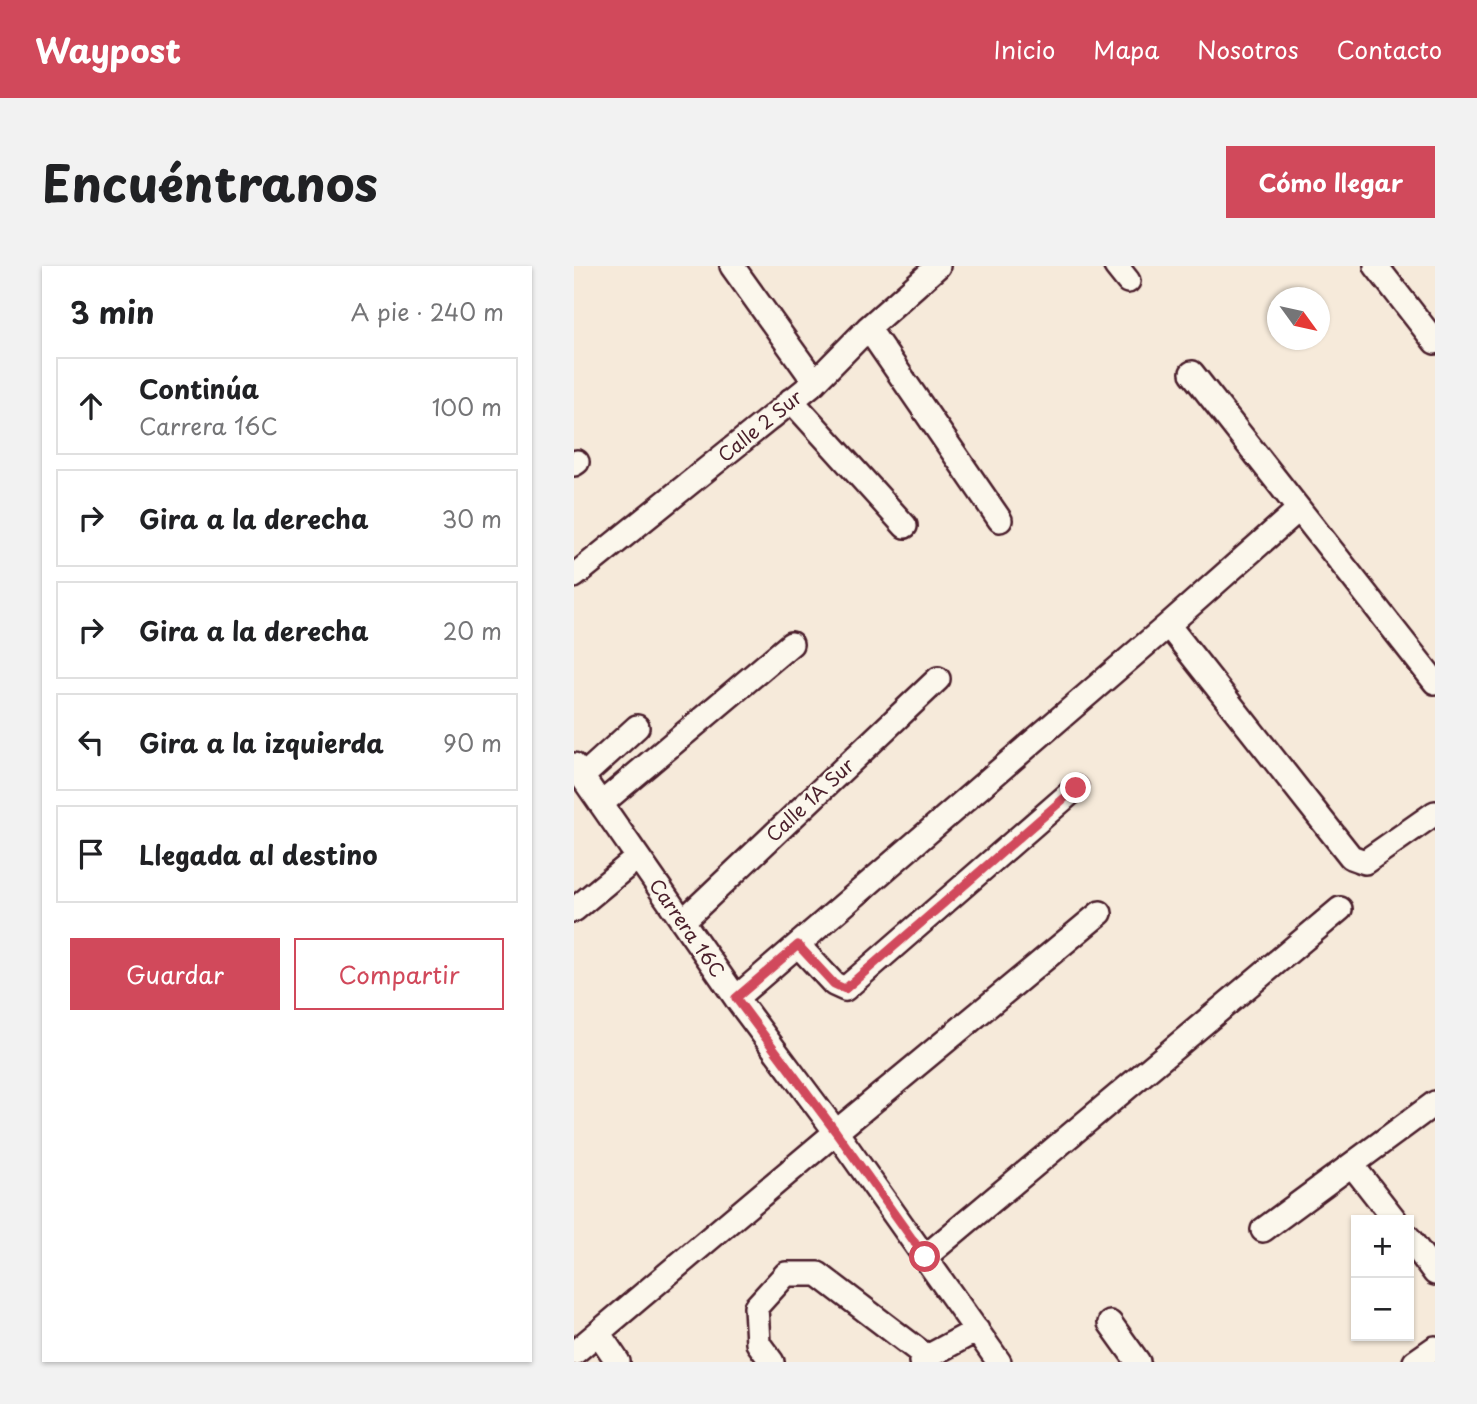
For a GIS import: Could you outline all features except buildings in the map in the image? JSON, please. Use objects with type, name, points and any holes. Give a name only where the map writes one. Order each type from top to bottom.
[{"type":"street","points":[[732,266],[815,382]]},
{"type":"street","name":"Calle 2 Sur","points":[[574,576],[815,382],[868,328],[939,266]]},
{"type":"street","points":[[1376,266],[1435,342]]},
{"type":"street","points":[[868,328],[1000,520]]},
{"type":"street","points":[[1192,373],[1435,682]]},
{"type":"street","points":[[791,400],[905,526]]},
{"type":"street","points":[[736,998],[1299,509]]},
{"type":"street","points":[[1168,625],[1351,857],[1364,862],[1435,813]]},
{"type":"street","points":[[601,804],[791,643]]},
{"type":"street","name":"Calle 1A Sur","points":[[682,921],[938,679]]},
{"type":"street","points":[[576,769],[637,727]]},
{"type":"street","name":"Carrera 16C","points":[[576,769],[736,998],[836,1132],[999,1362]]},
{"type":"street","points":[[798,945],[834,984],[845,989],[1076,788]]},
{"type":"street","points":[[574,910],[638,857]]},
{"type":"street","points":[[925,1257],[1340,909]]},
{"type":"street","points":[[574,1353],[1100,913]]},
{"type":"street","points":[[1263,1230],[1435,1104]]},
{"type":"street","points":[[1352,1164],[1391,1215]]},
{"type":"street","points":[[1414,1245],[1435,1273]]},
{"type":"street","points":[[772,1362],[758,1343],[756,1307],[786,1274],[818,1274],[924,1359],[977,1330]]},
{"type":"street","points":[[1110,1323],[1138,1362]]},
{"type":"street","points":[[599,1334],[618,1362]]},
{"type":"street","points":[[1415,1362],[1435,1348]]},
{"type":"route","points":[[925,1257],[736,998],[798,945],[834,984],[845,989],[1076,788]]}]
